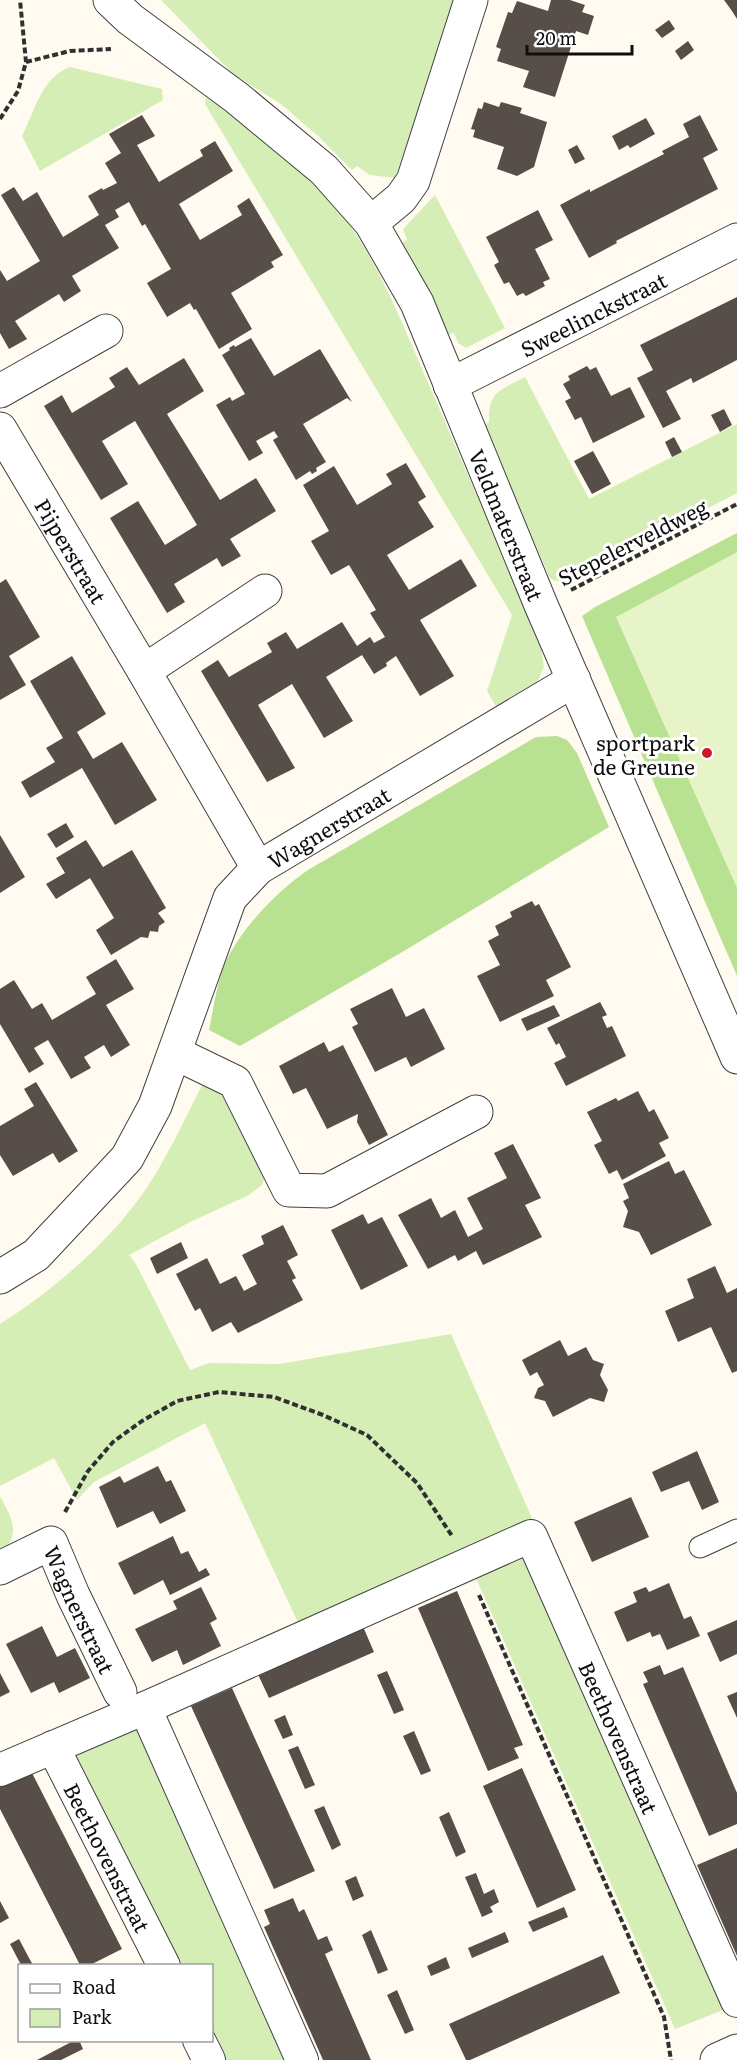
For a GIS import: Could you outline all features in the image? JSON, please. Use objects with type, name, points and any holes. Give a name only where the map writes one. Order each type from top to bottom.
[{"type":"street","name":"Veldmaterstraat","points":[[110,0],[130,19],[237,98],[324,170],[371,223],[417,303],[541,605],[737,1057]]},
{"type":"street","points":[[371,223],[401,198],[414,181],[471,0]]},
{"type":"street","name":"Sweelinckstraat","points":[[450,385],[737,240]]},
{"type":"street","points":[[0,391],[106,331]]},
{"type":"street","name":"Pijperstraat","points":[[0,429],[258,868]]},
{"type":"street","points":[[144,671],[265,591]]},
{"type":"street","name":"Wagnerstraat","points":[[0,1277],[36,1255],[127,1158],[155,1106],[230,898],[258,868],[574,680]]},
{"type":"street","points":[[175,1053],[235,1082],[289,1190],[327,1191],[476,1112]]},
{"type":"street","name":"Beethovenstraat","points":[[0,1770],[53,1747],[133,1700],[466,1565],[531,1536],[737,2001]]},
{"type":"street","name":"Wagnerstraat","points":[[0,1568],[51,1543],[73,1595],[133,1700]]},
{"type":"street","points":[[133,1700],[302,2060]]},
{"type":"street","name":"Beethovenstraat","points":[[53,1747],[163,1964]]},
{"type":"street","points":[[201,2042],[209,2060]]},
{"type":"street","points":[[717,2060],[737,2051]]},
{"type":"lane","points":[[699,1547],[737,1530]]},
{"type":"path","points":[[0,119],[18,91],[26,62],[20,0]]},
{"type":"path","points":[[26,62],[70,51],[119,50]]},
{"type":"path","name":"Stepelerveldweg","points":[[541,605],[737,504]]},
{"type":"path","points":[[51,1543],[63,1515],[88,1471],[113,1442],[142,1421],[177,1401],[219,1392],[274,1397],[323,1415],[367,1435],[417,1483],[451,1534],[664,2017],[671,2060]]},
{"type":"green space","points":[[161,0],[456,0],[395,178],[370,175],[357,166],[352,170],[281,104],[233,74]]},
{"type":"green space","points":[[70,67],[162,89],[163,100],[40,171],[22,136],[45,87],[60,72]]},
{"type":"green space","points":[[206,98],[240,119],[272,143],[316,183],[362,243],[388,292],[540,640],[544,667],[535,687],[497,708],[487,691],[512,615],[205,104]]},
{"type":"green space","points":[[435,195],[505,328],[466,348],[458,343],[454,333],[443,336],[401,244],[407,239],[403,229]]},
{"type":"green space","points":[[525,377],[589,499],[737,424],[737,493],[578,577],[564,581],[550,578],[483,425],[489,422],[491,404],[498,393]]},
{"type":"green space","points":[[737,533],[737,976],[582,616]]},
{"type":"green space","name":"sportpark de Greune","points":[[737,552],[737,888],[616,617]]},
{"type":"green space","points":[[557,736],[567,740],[577,753],[609,827],[404,951],[240,1046],[209,1030],[220,978],[228,957],[258,915],[296,879],[536,737]]},
{"type":"green space","points":[[208,1074],[222,1081],[265,1175],[262,1185],[249,1195],[190,1222],[129,1255],[136,1264],[190,1370],[209,1363],[280,1364],[451,1334],[535,1525],[301,1629],[205,1423],[94,1482],[77,1500],[54,1458],[0,1486],[0,1324],[45,1292],[89,1255],[128,1213],[166,1157]]},
{"type":"green space","points":[[0,1496],[11,1518],[13,1532],[7,1546],[0,1552]]},
{"type":"green space","points":[[521,1547],[733,2006],[675,2029],[472,1569]]},
{"type":"green space","points":[[143,1716],[298,2060],[215,2060],[212,2042],[213,1964],[168,1964],[62,1749]]},
{"type":"building","points":[[551,0],[570,0],[585,5],[582,12],[594,16],[588,35],[576,31],[555,97],[523,87],[529,71],[497,61],[501,49],[496,47],[508,12],[512,13],[517,1],[548,11]]},
{"type":"building","points":[[724,0],[737,0],[737,19],[732,11]]},
{"type":"building","points":[[669,20],[675,29],[662,38],[655,30]]},
{"type":"building","points":[[688,41],[694,50],[681,60],[675,51]]},
{"type":"building","points":[[484,102],[499,107],[501,102],[522,108],[520,113],[547,122],[534,167],[517,176],[497,169],[504,147],[473,137],[475,130],[471,129],[478,108],[482,109]]},
{"type":"building","points":[[142,115],[155,136],[137,145],[159,182],[203,156],[200,150],[215,141],[233,171],[179,204],[200,240],[242,215],[237,206],[249,198],[283,255],[271,262],[274,267],[231,293],[252,329],[219,349],[196,309],[194,310],[190,303],[167,317],[147,283],[171,269],[145,224],[142,226],[129,202],[115,210],[119,217],[105,225],[119,248],[72,276],[81,291],[64,302],[59,294],[15,321],[27,339],[9,349],[0,333],[0,270],[7,281],[40,261],[1,195],[14,187],[23,201],[37,192],[63,237],[99,215],[88,196],[117,183],[105,163],[121,153],[109,134]]},
{"type":"building","points":[[700,115],[718,150],[703,158],[718,189],[616,241],[617,243],[589,258],[560,205],[664,154],[662,151],[689,137],[683,124]]},
{"type":"building","points":[[646,118],[655,134],[630,148],[628,145],[619,150],[612,136]]},
{"type":"building","points":[[577,145],[585,159],[575,164],[568,150]]},
{"type":"building","points":[[538,210],[553,240],[535,249],[550,279],[543,282],[545,286],[526,296],[523,293],[517,296],[509,282],[504,284],[494,265],[499,262],[486,237]]},
{"type":"building","points":[[737,297],[737,360],[693,383],[691,378],[666,391],[681,419],[663,428],[637,378],[653,370],[640,345]]},
{"type":"building","points":[[251,338],[274,376],[320,349],[352,402],[347,398],[303,424],[326,462],[316,468],[317,471],[312,474],[310,471],[296,480],[273,440],[278,437],[274,431],[256,441],[263,453],[249,461],[216,405],[230,397],[232,401],[245,394],[222,355],[234,345],[235,347]]},
{"type":"building","points":[[184,358],[204,391],[167,414],[220,500],[256,478],[276,511],[230,539],[241,556],[222,567],[217,558],[174,584],[185,602],[167,613],[110,518],[138,501],[165,545],[197,525],[135,421],[102,441],[128,484],[101,500],[44,406],[62,395],[72,413],[115,387],[109,378],[127,367],[139,385]]},
{"type":"building","points":[[587,366],[590,370],[596,367],[611,396],[630,387],[645,417],[593,443],[581,417],[575,420],[565,401],[571,398],[563,384],[570,380],[568,376]]},
{"type":"building","points":[[724,409],[732,425],[720,432],[711,415]]},
{"type":"building","points":[[674,437],[682,452],[672,457],[665,442]]},
{"type":"building","points":[[593,451],[611,484],[592,494],[574,461]]},
{"type":"building","points":[[406,463],[426,497],[418,502],[434,527],[387,555],[409,590],[461,559],[477,586],[420,620],[454,676],[420,696],[396,656],[386,663],[387,666],[374,674],[362,655],[326,677],[353,721],[324,738],[292,684],[258,705],[295,768],[267,782],[201,671],[218,660],[229,677],[272,652],[267,643],[286,632],[297,649],[342,622],[357,646],[370,637],[374,643],[385,637],[370,613],[376,610],[349,565],[331,575],[311,541],[329,531],[303,485],[334,466],[357,505],[392,484],[386,474]]},
{"type":"building","points":[[6,579],[40,637],[9,656],[26,685],[0,700],[0,583]]},
{"type":"building","points":[[72,656],[106,714],[77,732],[93,759],[122,742],[157,800],[115,825],[82,768],[30,798],[21,782],[55,762],[46,748],[63,738],[30,681]]},
{"type":"building","points":[[66,823],[74,837],[56,848],[47,834]]},
{"type":"building","points":[[0,835],[25,877],[0,893]]},
{"type":"building","points":[[86,840],[103,867],[132,850],[166,908],[158,913],[165,922],[159,926],[158,932],[150,931],[148,938],[141,937],[111,955],[96,930],[114,918],[90,878],[56,899],[46,884],[65,873],[56,858]]},
{"type":"building","points":[[532,901],[535,906],[539,904],[571,967],[546,980],[554,996],[500,1022],[477,976],[500,965],[488,941],[499,935],[495,926],[512,917],[510,912]]},
{"type":"building","points":[[116,959],[134,989],[106,1005],[130,1045],[111,1057],[104,1045],[84,1057],[91,1068],[71,1079],[48,1040],[34,1048],[44,1064],[29,1073],[0,1024],[0,989],[14,980],[32,1009],[42,1003],[52,1020],[96,994],[86,977]]},
{"type":"building","points":[[392,988],[406,1017],[424,1008],[445,1049],[411,1067],[406,1057],[375,1072],[352,1027],[358,1024],[350,1009]]},
{"type":"building","points":[[600,1002],[607,1015],[602,1017],[607,1028],[612,1026],[626,1056],[566,1086],[554,1063],[566,1057],[559,1043],[556,1045],[547,1028]]},
{"type":"building","points":[[554,1005],[560,1016],[527,1031],[521,1019]]},
{"type":"building","points":[[324,1042],[329,1052],[343,1045],[388,1135],[369,1145],[357,1122],[358,1114],[327,1129],[306,1088],[293,1094],[279,1066]]},
{"type":"building","points":[[36,1082],[78,1151],[59,1163],[53,1153],[13,1176],[0,1155],[0,1126],[34,1106],[24,1089]]},
{"type":"building","points":[[638,1091],[649,1112],[654,1109],[669,1138],[659,1143],[666,1156],[622,1180],[617,1170],[609,1174],[594,1145],[602,1141],[587,1112],[616,1098],[618,1101]]},
{"type":"building","points":[[513,1144],[541,1198],[525,1205],[542,1237],[483,1265],[476,1251],[458,1261],[455,1255],[428,1269],[398,1215],[431,1198],[441,1218],[455,1210],[468,1237],[483,1229],[467,1198],[507,1178],[494,1153]]},
{"type":"building","points":[[669,1161],[675,1174],[684,1170],[712,1225],[651,1255],[639,1232],[623,1227],[628,1211],[623,1201],[629,1198],[623,1184]]},
{"type":"building","points":[[363,1214],[368,1224],[382,1217],[408,1266],[361,1290],[331,1230]]},
{"type":"building","points":[[283,1225],[298,1255],[287,1261],[296,1278],[292,1280],[303,1300],[238,1333],[231,1322],[212,1332],[200,1308],[195,1311],[176,1274],[207,1258],[220,1284],[236,1276],[244,1291],[257,1284],[242,1255],[264,1244],[261,1236]]},
{"type":"building","points":[[181,1242],[188,1258],[157,1274],[150,1258]]},
{"type":"building","points":[[715,1266],[727,1293],[737,1288],[737,1371],[732,1373],[711,1327],[678,1342],[665,1311],[694,1298],[687,1279]]},
{"type":"building","points":[[560,1340],[568,1356],[586,1347],[593,1360],[604,1364],[600,1375],[608,1390],[604,1402],[590,1398],[553,1417],[545,1401],[534,1398],[538,1388],[544,1385],[537,1372],[530,1376],[522,1360]]},
{"type":"building","points":[[697,1451],[719,1502],[702,1510],[689,1481],[661,1492],[652,1472]]},
{"type":"building","points":[[158,1466],[166,1482],[171,1480],[186,1511],[160,1524],[153,1511],[117,1528],[99,1487],[120,1476],[124,1483]]},
{"type":"building","points":[[631,1497],[649,1537],[592,1562],[574,1522]]},
{"type":"building","points":[[173,1536],[181,1554],[188,1551],[199,1572],[206,1568],[210,1575],[170,1595],[163,1580],[134,1595],[118,1563]]},
{"type":"building","points":[[669,1583],[684,1619],[691,1616],[700,1636],[667,1650],[660,1634],[652,1637],[650,1632],[627,1642],[614,1612],[637,1602],[633,1592],[646,1587],[649,1592]]},
{"type":"building","points":[[201,1587],[217,1619],[210,1623],[221,1646],[183,1665],[177,1650],[152,1662],[135,1629],[177,1609],[173,1601]]},
{"type":"building","points":[[457,1591],[523,1745],[514,1748],[519,1758],[488,1771],[418,1608]]},
{"type":"building","points":[[737,1620],[737,1654],[720,1662],[707,1633]]},
{"type":"building","points":[[361,1622],[374,1652],[269,1698],[255,1668]]},
{"type":"building","points":[[42,1626],[57,1657],[75,1648],[90,1678],[59,1693],[54,1682],[31,1693],[6,1644]]},
{"type":"building","points":[[660,1665],[664,1675],[683,1667],[737,1793],[737,1824],[709,1836],[643,1684],[648,1682],[643,1672]]},
{"type":"building","points":[[387,1671],[404,1710],[394,1714],[377,1675]]},
{"type":"building","points":[[0,1673],[10,1692],[0,1697]]},
{"type":"building","points":[[232,1688],[315,1871],[274,1889],[191,1706]]},
{"type":"building","points":[[737,1692],[737,1718],[727,1696]]},
{"type":"building","points":[[285,1715],[293,1735],[283,1739],[274,1720]]},
{"type":"building","points":[[414,1731],[431,1771],[421,1775],[403,1736]]},
{"type":"building","points":[[298,1746],[315,1785],[305,1789],[288,1750]]},
{"type":"building","points":[[522,1768],[576,1890],[537,1908],[483,1786]]},
{"type":"building","points":[[31,1771],[122,1949],[92,1964],[79,1964],[0,1809],[0,1787]]},
{"type":"building","points":[[324,1806],[341,1845],[332,1850],[314,1810]]},
{"type":"building","points":[[449,1812],[466,1852],[456,1857],[439,1817]]},
{"type":"building","points":[[737,1848],[737,1956],[697,1865]]},
{"type":"building","points":[[476,1873],[484,1894],[494,1889],[499,1902],[490,1907],[493,1912],[482,1917],[465,1877]]},
{"type":"building","points":[[356,1876],[364,1896],[353,1901],[345,1881]]},
{"type":"building","points":[[293,1898],[299,1912],[304,1909],[318,1940],[327,1936],[333,1950],[325,1954],[371,2060],[323,2060],[264,1927],[270,1924],[264,1910]]},
{"type":"building","points":[[0,1901],[9,1918],[0,1923]]},
{"type":"building","points":[[564,1907],[568,1917],[533,1932],[528,1922]]},
{"type":"building","points":[[371,1930],[388,1970],[378,1974],[362,1935]]},
{"type":"building","points":[[505,1932],[509,1942],[472,1958],[468,1948]]},
{"type":"building","points":[[19,1939],[32,1964],[20,1964],[10,1944]]},
{"type":"building","points":[[603,1955],[620,1993],[466,2060],[449,2024]]},
{"type":"building","points":[[446,1957],[450,1968],[431,1976],[427,1966]]},
{"type":"building","points":[[397,1990],[414,2030],[405,2034],[387,1995]]},
{"type":"building","points":[[71,2042],[80,2042],[83,2049],[61,2060],[37,2060]]},
{"type":"place","name":"sportpark de Greune","points":[[707,753]]}]
